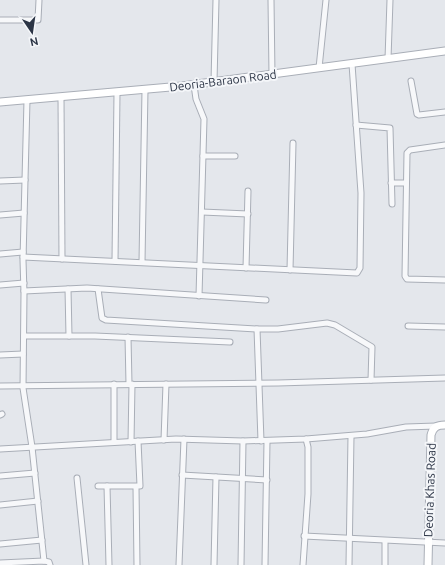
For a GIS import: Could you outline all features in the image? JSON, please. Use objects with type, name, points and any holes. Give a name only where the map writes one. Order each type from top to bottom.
[{"type":"street","points":[[0,20],[38,20],[39,0]]},
{"type":"street","points":[[214,82],[216,0]]},
{"type":"street","points":[[271,0],[272,75]]},
{"type":"street","points":[[319,68],[326,0]]},
{"type":"street","points":[[388,59],[390,0]]},
{"type":"street","points":[[445,51],[445,56]]},
{"type":"street","name":"Deoria-Baraon Road","points":[[0,102],[118,93],[194,85],[445,51]]},
{"type":"street","points":[[0,254],[62,259],[354,274],[359,272],[361,193],[352,64]]},
{"type":"street","points":[[412,81],[417,114],[445,112]]},
{"type":"street","points":[[194,85],[196,99],[204,119],[199,296]]},
{"type":"street","points":[[142,262],[144,90]]},
{"type":"street","points":[[114,261],[118,93]]},
{"type":"street","points":[[61,97],[62,259]]},
{"type":"street","points":[[27,100],[23,255],[23,385],[32,447],[44,561]]},
{"type":"street","points":[[356,125],[390,128],[392,204]]},
{"type":"street","points":[[290,270],[293,143]]},
{"type":"street","points":[[445,145],[408,151],[406,157],[405,278],[445,280]]},
{"type":"street","points":[[203,156],[235,156]]},
{"type":"street","points":[[0,181],[25,180]]},
{"type":"street","points":[[391,183],[406,183]]},
{"type":"street","points":[[246,268],[248,191]]},
{"type":"street","points":[[202,212],[248,214]]},
{"type":"street","points":[[0,215],[24,213]]},
{"type":"street","points":[[0,285],[24,283]]},
{"type":"street","points":[[24,291],[98,288],[266,300]]},
{"type":"street","points":[[98,288],[101,314],[102,318],[106,320],[256,329],[278,329],[327,323],[335,325],[372,347],[371,380]]},
{"type":"street","points":[[68,289],[69,336]]},
{"type":"street","points":[[408,326],[445,326]]},
{"type":"street","points":[[256,329],[261,441]]},
{"type":"street","points":[[24,336],[128,337],[230,342]]},
{"type":"street","points":[[128,337],[131,384],[131,442]]},
{"type":"street","points":[[0,355],[23,354]]},
{"type":"street","points":[[0,386],[258,383],[445,378]]},
{"type":"street","points":[[114,384],[114,442]]},
{"type":"street","points":[[164,440],[166,384]]},
{"type":"street","name":"Deoria Khas Road","points":[[428,565],[431,435],[436,426],[445,425]]},
{"type":"street","points":[[0,449],[184,439],[244,441],[306,439],[351,436],[406,426],[436,426]]},
{"type":"street","points":[[349,565],[351,436]]},
{"type":"street","points":[[179,565],[184,439]]},
{"type":"street","points":[[303,565],[308,494],[308,447],[306,439]]},
{"type":"street","points":[[137,565],[136,487],[140,484],[138,441]]},
{"type":"street","points":[[241,565],[244,441]]},
{"type":"street","points":[[265,565],[267,441]]},
{"type":"street","points":[[0,476],[35,473]]},
{"type":"street","points":[[182,475],[267,480]]},
{"type":"street","points":[[214,565],[216,477]]},
{"type":"street","points":[[77,478],[86,565]]},
{"type":"street","points":[[98,486],[136,487]]},
{"type":"street","points":[[107,486],[109,565]]},
{"type":"street","points":[[0,505],[38,501]]},
{"type":"street","points":[[304,536],[445,544]]},
{"type":"street","points":[[0,544],[42,540]]},
{"type":"street","points":[[385,541],[385,565]]},
{"type":"street","points":[[0,563],[44,561],[49,562],[50,565]]}]
